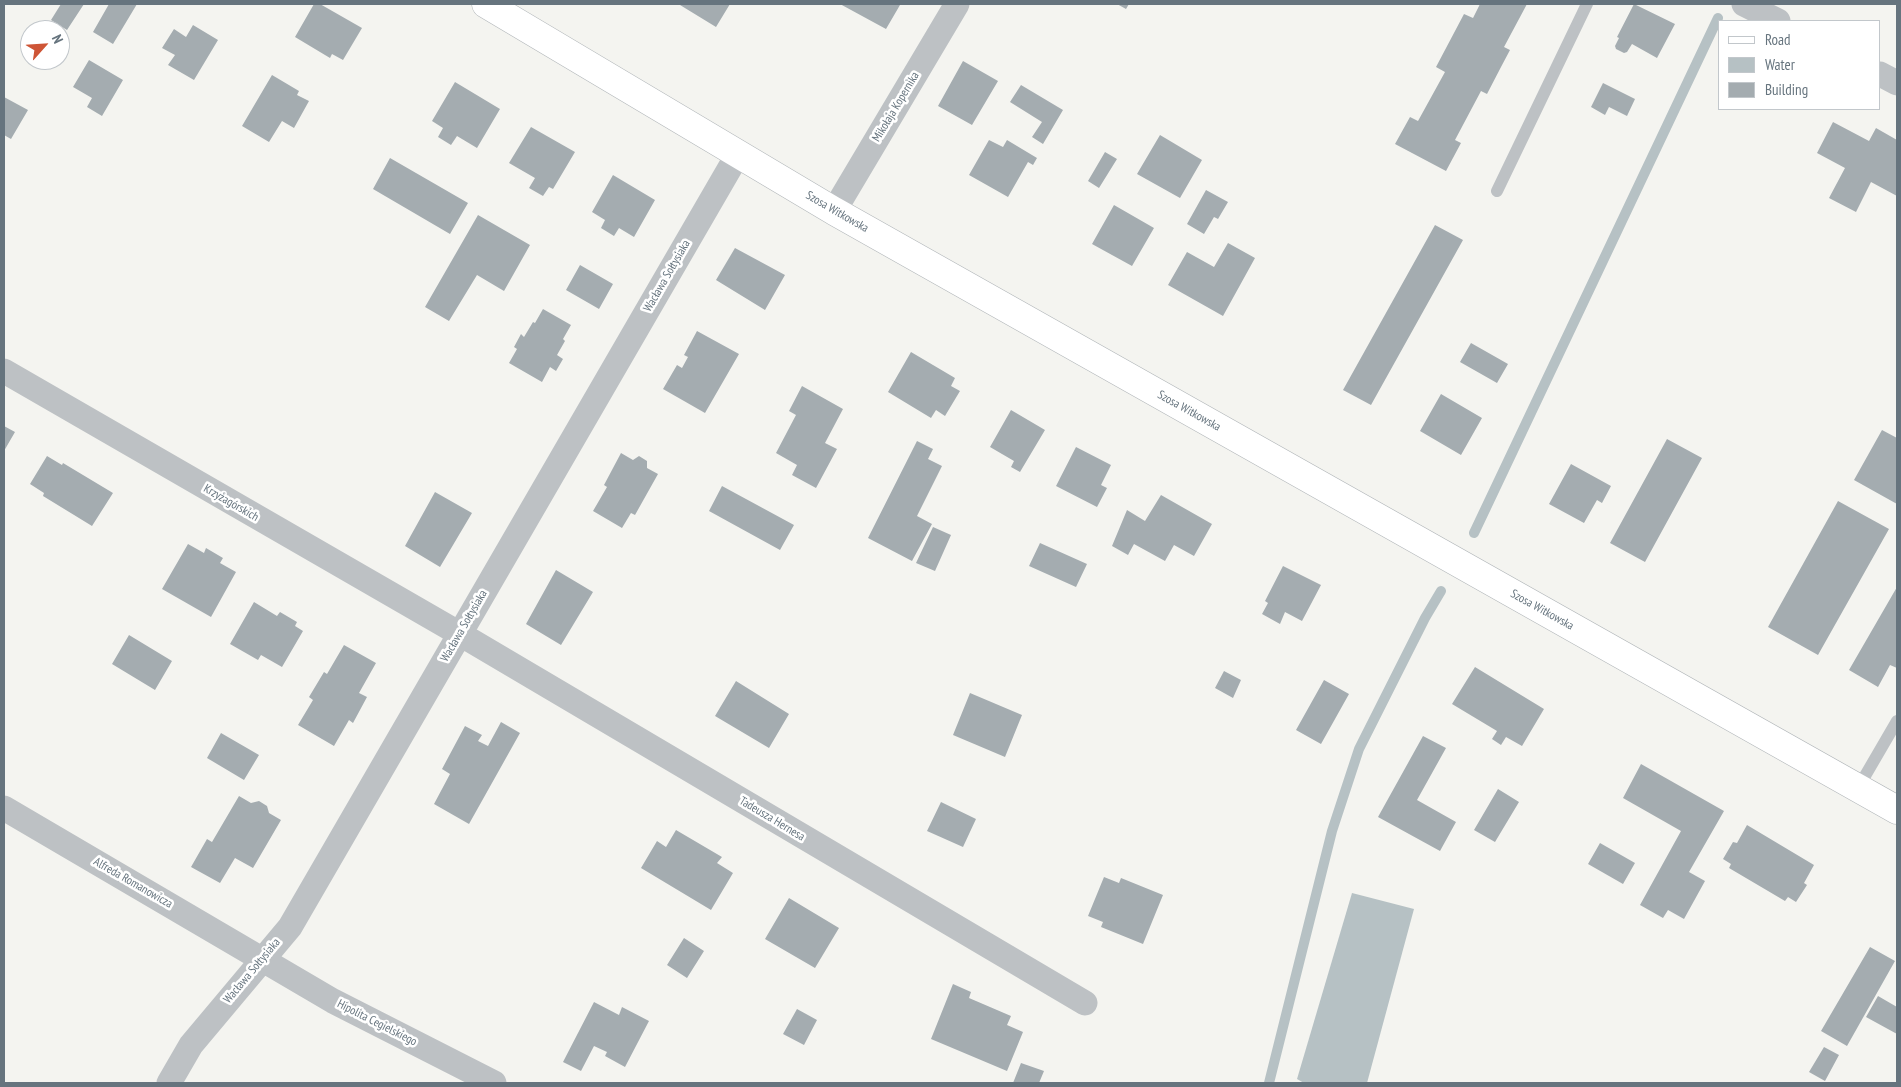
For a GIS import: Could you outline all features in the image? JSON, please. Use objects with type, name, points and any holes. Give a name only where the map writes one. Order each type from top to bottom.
[{"type":"street","name":"Szosa Witkowska","points":[[486,4],[834,211],[1897,810]]},
{"type":"street","name":"Mikołaja Kopernika","points":[[834,211],[957,4]]},
{"type":"street","points":[[1744,4],[1776,20]]},
{"type":"street","points":[[1881,75],[1897,83]]},
{"type":"street","name":"Wacława Sołtysiaka","points":[[169,1083],[191,1045],[290,927],[738,154]]},
{"type":"street","name":"Krzyżagórskich","points":[[4,371],[460,634]]},
{"type":"street","name":"Tadeusza Hernesa","points":[[460,634],[1085,1003]]},
{"type":"street","name":"Alfreda Romanowicza","points":[[4,808],[263,958]]},
{"type":"street","name":"Hipolita Cegielskiego","points":[[263,958],[334,1001],[494,1083]]},
{"type":"lane","points":[[1497,190],[1587,4]]},
{"type":"lane","points":[[1858,788],[1897,721]]},
{"type":"water","points":[[1352,893],[1414,909],[1367,1083],[1304,1083],[1297,1079]]},
{"type":"building","points":[[61,4],[84,4],[70,25],[70,20],[51,20]]},
{"type":"building","points":[[109,4],[137,4],[113,44],[93,32]]},
{"type":"building","points":[[314,4],[320,4],[362,28],[343,60],[332,54],[330,58],[295,37]]},
{"type":"building","points":[[680,4],[730,4],[716,27]]},
{"type":"building","points":[[840,4],[899,4],[900,5],[886,29]]},
{"type":"building","points":[[1117,4],[1129,4],[1126,9]]},
{"type":"building","points":[[1480,4],[1527,4],[1504,47],[1510,50],[1487,94],[1481,91],[1455,140],[1461,143],[1446,171],[1395,144],[1410,117],[1418,121],[1445,72],[1436,67],[1464,14],[1473,18]]},
{"type":"building","points":[[1634,4],[1675,24],[1657,58],[1632,44],[1627,52],[1624,53],[1616,49],[1615,46],[1619,38],[1617,37]]},
{"type":"building","points":[[193,25],[218,40],[194,80],[168,65],[175,55],[162,48],[174,29],[186,37]]},
{"type":"building","points":[[89,60],[123,80],[102,116],[87,107],[92,98],[73,87]]},
{"type":"building","points":[[963,61],[998,81],[972,125],[938,106]]},
{"type":"building","points":[[272,75],[299,91],[297,95],[309,101],[294,128],[282,121],[269,142],[242,126]]},
{"type":"building","points":[[455,82],[500,109],[477,148],[457,136],[451,145],[438,137],[443,128],[432,121]]},
{"type":"building","points":[[1603,83],[1635,99],[1627,116],[1609,107],[1605,115],[1591,107]]},
{"type":"building","points":[[1021,85],[1063,110],[1043,144],[1032,137],[1042,122],[1010,102]]},
{"type":"building","points":[[4,97],[28,110],[11,139],[4,135]]},
{"type":"building","points":[[1833,122],[1869,141],[1876,128],[1897,140],[1897,196],[1871,182],[1856,212],[1829,198],[1845,168],[1817,153]]},
{"type":"building","points":[[531,127],[575,152],[553,189],[549,187],[543,196],[529,188],[535,178],[509,163]]},
{"type":"building","points":[[1160,135],[1202,160],[1180,198],[1137,174]]},
{"type":"building","points":[[989,140],[1003,147],[1007,140],[1037,158],[1033,165],[1028,162],[1008,197],[969,175]]},
{"type":"building","points":[[1105,152],[1117,159],[1099,188],[1088,181]]},
{"type":"building","points":[[390,158],[468,203],[450,234],[373,189]]},
{"type":"building","points":[[613,175],[655,200],[634,237],[619,228],[614,236],[601,228],[605,220],[592,212]]},
{"type":"building","points":[[1206,190],[1228,202],[1218,219],[1214,217],[1204,234],[1187,224]]},
{"type":"building","points":[[1114,205],[1154,228],[1132,266],[1092,244]]},
{"type":"building","points":[[478,215],[530,245],[504,291],[477,275],[449,321],[425,307]]},
{"type":"building","points":[[1435,225],[1463,240],[1371,405],[1343,390]]},
{"type":"building","points":[[1228,243],[1255,258],[1223,316],[1168,285],[1187,252],[1214,267]]},
{"type":"building","points":[[735,248],[785,275],[765,310],[716,280]]},
{"type":"building","points":[[580,265],[613,284],[599,309],[566,290]]},
{"type":"building","points":[[543,309],[571,325],[557,355],[563,359],[556,371],[550,367],[542,382],[509,363],[517,349],[514,347],[521,334],[524,337]]},
{"type":"building","points":[[697,331],[739,354],[705,413],[663,389],[677,365],[682,368],[688,357],[684,355]]},
{"type":"building","points":[[1471,343],[1508,364],[1497,383],[1460,362]]},
{"type":"building","points":[[911,352],[955,378],[951,386],[960,391],[945,416],[936,410],[931,418],[888,392]]},
{"type":"building","points":[[802,386],[843,409],[825,443],[837,449],[816,488],[792,475],[797,465],[776,453],[796,415],[789,411]]},
{"type":"building","points":[[1441,394],[1482,418],[1461,455],[1420,431]]},
{"type":"building","points":[[1011,410],[1045,430],[1020,472],[1011,467],[1014,461],[990,447]]},
{"type":"building","points":[[4,426],[15,432],[4,451]]},
{"type":"building","points":[[1882,430],[1897,438],[1897,504],[1854,480]]},
{"type":"building","points":[[1667,439],[1702,458],[1645,562],[1610,543]]},
{"type":"building","points":[[917,441],[933,449],[928,459],[942,466],[917,516],[932,524],[912,561],[868,538]]},
{"type":"building","points":[[1076,447],[1111,465],[1101,485],[1107,488],[1097,507],[1056,486]]},
{"type":"building","points":[[621,453],[633,460],[639,456],[647,461],[647,468],[658,474],[635,515],[631,513],[622,528],[593,511],[607,487],[604,485]]},
{"type":"building","points":[[47,456],[62,465],[63,463],[113,493],[92,526],[43,496],[44,493],[30,484]]},
{"type":"building","points":[[1571,464],[1611,486],[1602,503],[1597,500],[1584,523],[1549,504]]},
{"type":"building","points":[[722,486],[794,525],[780,550],[709,511]]},
{"type":"building","points":[[435,492],[472,513],[440,567],[405,546]]},
{"type":"building","points":[[1161,495],[1212,524],[1194,556],[1174,545],[1165,561],[1134,544],[1128,555],[1112,546],[1127,510],[1145,521]]},
{"type":"building","points":[[1838,501],[1889,529],[1818,655],[1768,627]]},
{"type":"building","points":[[933,527],[951,535],[935,571],[916,563]]},
{"type":"building","points":[[1040,543],[1087,564],[1076,587],[1029,566]]},
{"type":"building","points":[[188,544],[204,553],[206,548],[223,558],[220,563],[236,572],[211,617],[162,589]]},
{"type":"building","points":[[1283,566],[1321,585],[1302,621],[1285,612],[1280,624],[1262,614],[1268,603],[1265,601]]},
{"type":"building","points":[[556,570],[593,592],[561,645],[526,624]]},
{"type":"building","points":[[1897,587],[1897,668],[1890,665],[1878,687],[1849,670]]},
{"type":"building","points":[[254,602],[277,616],[280,612],[297,622],[295,626],[303,631],[282,667],[261,655],[258,660],[230,644]]},
{"type":"building","points":[[129,635],[172,661],[155,690],[112,664]]},
{"type":"building","points":[[344,645],[376,663],[359,693],[367,697],[353,723],[349,720],[334,746],[298,725],[313,700],[309,697],[324,672],[327,674]]},
{"type":"building","points":[[1475,667],[1544,709],[1522,746],[1506,737],[1501,745],[1492,739],[1497,731],[1452,704]]},
{"type":"building","points":[[1224,671],[1241,680],[1233,698],[1215,688]]},
{"type":"building","points":[[1324,680],[1349,694],[1321,744],[1296,730]]},
{"type":"building","points":[[736,681],[789,714],[769,748],[715,716]]},
{"type":"building","points":[[970,693],[1022,715],[1005,757],[953,735]]},
{"type":"building","points":[[501,722],[520,733],[469,824],[434,804],[450,774],[442,769],[465,726],[482,735],[478,741],[488,746]]},
{"type":"building","points":[[221,733],[259,755],[244,780],[207,758]]},
{"type":"building","points":[[1423,736],[1446,748],[1417,800],[1456,822],[1440,851],[1378,817]]},
{"type":"building","points":[[1641,764],[1724,811],[1689,872],[1705,881],[1684,919],[1668,910],[1663,918],[1640,905],[1681,831],[1623,798]]},
{"type":"building","points":[[1498,789],[1519,802],[1495,842],[1474,830]]},
{"type":"building","points":[[239,796],[251,803],[259,801],[267,806],[269,813],[281,820],[253,868],[235,858],[220,883],[191,867],[207,839],[212,842]]},
{"type":"building","points":[[941,802],[976,819],[963,847],[927,831]]},
{"type":"building","points":[[1747,825],[1814,865],[1804,883],[1807,885],[1796,902],[1788,897],[1785,901],[1729,868],[1731,864],[1723,859],[1733,842],[1737,843]]},
{"type":"building","points":[[676,830],[722,857],[717,863],[733,873],[711,910],[641,868],[657,841],[666,847]]},
{"type":"building","points":[[1600,843],[1635,863],[1623,884],[1588,864]]},
{"type":"building","points":[[1104,877],[1119,883],[1121,878],[1163,895],[1143,944],[1101,927],[1103,922],[1088,916]]},
{"type":"building","points":[[789,898],[839,928],[815,968],[765,939]]},
{"type":"building","points":[[684,938],[704,951],[687,978],[667,965]]},
{"type":"building","points":[[1870,947],[1895,961],[1847,1046],[1821,1031]]},
{"type":"building","points":[[953,984],[971,992],[969,998],[1011,1016],[1007,1025],[1023,1032],[1007,1071],[931,1039]]},
{"type":"building","points":[[1878,996],[1897,1007],[1897,1034],[1866,1017]]},
{"type":"building","points":[[594,1002],[619,1015],[622,1007],[649,1021],[625,1067],[605,1056],[607,1052],[594,1046],[581,1071],[563,1062]]},
{"type":"building","points":[[797,1009],[817,1020],[804,1045],[783,1034]]},
{"type":"building","points":[[1824,1047],[1839,1055],[1825,1081],[1809,1072]]},
{"type":"building","points":[[1021,1063],[1044,1071],[1039,1083],[1013,1083]]},
{"type":"waterway","points":[[1474,533],[1718,18]]},
{"type":"waterway","points":[[1269,1083],[1332,831],[1359,749],[1425,618],[1441,591]]}]
